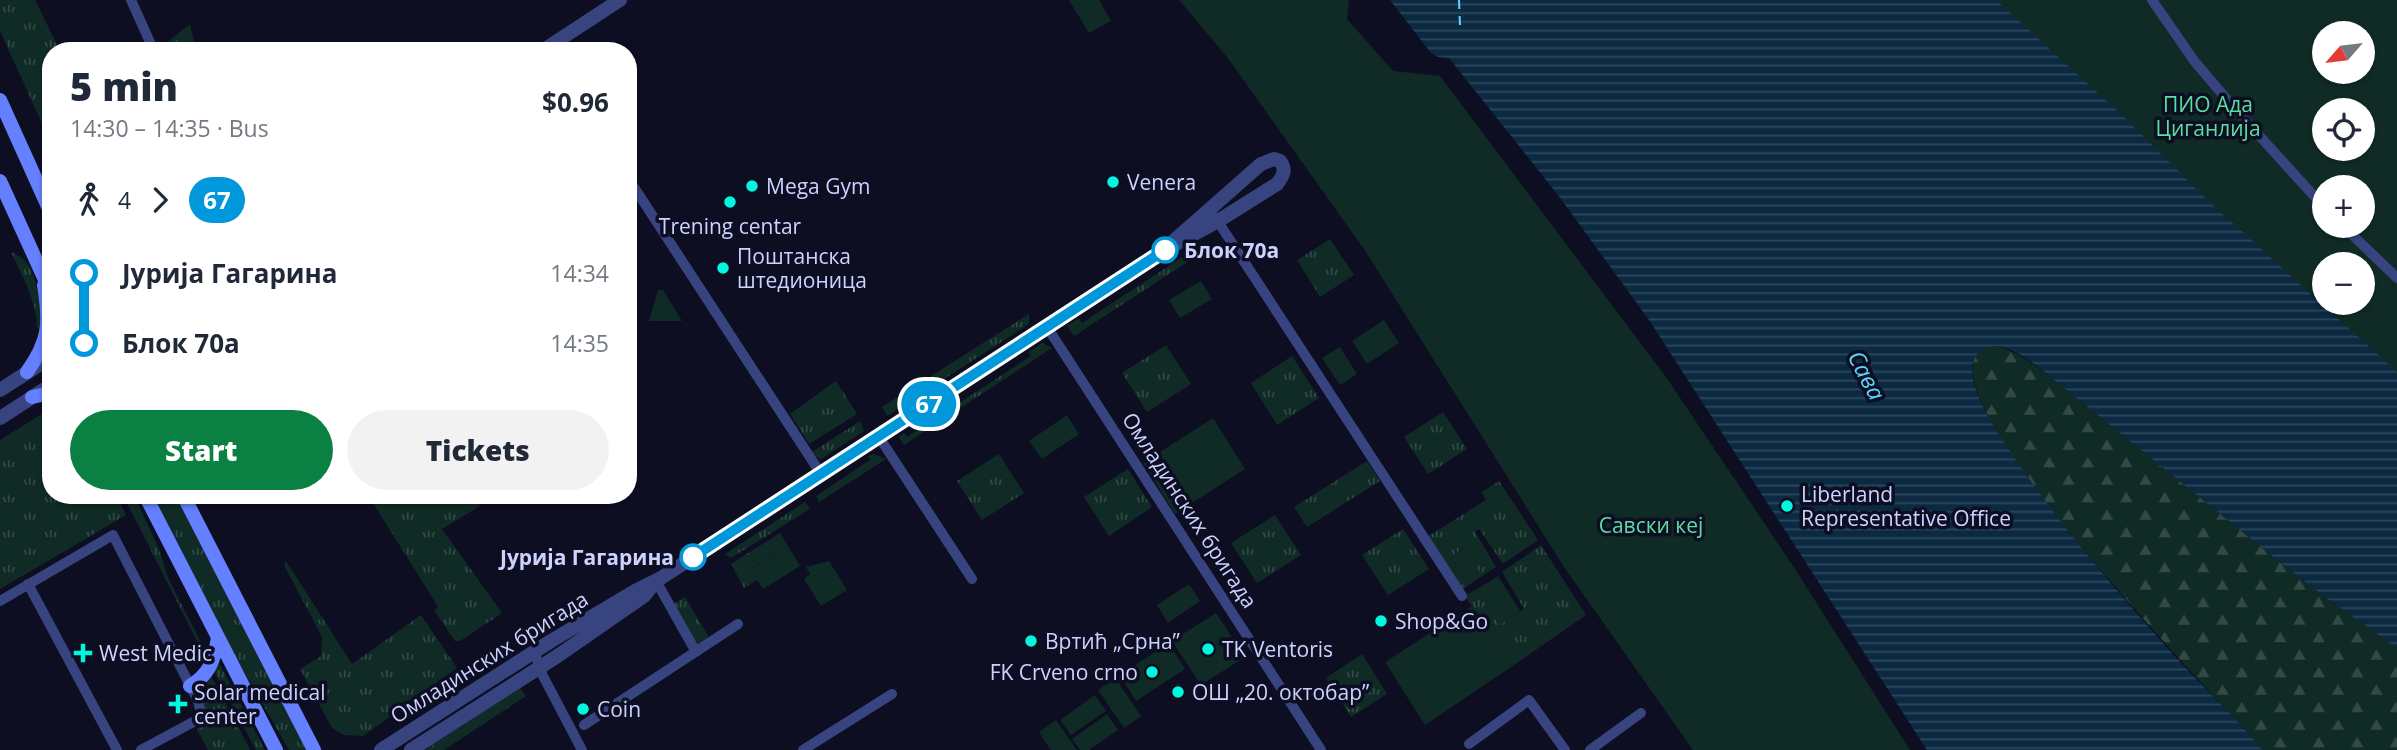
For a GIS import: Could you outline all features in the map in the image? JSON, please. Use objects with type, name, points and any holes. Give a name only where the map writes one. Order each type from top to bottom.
[{"type":"main road","points":[[0,100],[42,193]]},
{"type":"main road","points":[[0,180],[42,273]]},
{"type":"main road","points":[[27,372],[42,347]]},
{"type":"main road","points":[[32,397],[42,395]]},
{"type":"main road","points":[[150,504],[275,749]]},
{"type":"main road","points":[[188,504],[311,744],[323,750]]},
{"type":"main road","points":[[190,686],[204,677],[210,669],[218,638]]},
{"type":"street","points":[[131,0],[150,42]]},
{"type":"street","points":[[556,42],[620,0]]},
{"type":"street","points":[[2152,0],[2196,62],[2235,110],[2312,194]]},
{"type":"street","name":"Омладинских бригада","points":[[381,750],[534,651],[635,590],[656,581],[1214,215],[1277,184],[1284,169],[1280,161],[1267,160],[1261,164],[1214,215]]},
{"type":"street","points":[[637,192],[821,474]]},
{"type":"street","points":[[1214,215],[1462,596]]},
{"type":"street","points":[[2355,238],[2397,278]]},
{"type":"street","name":"Омладинских бригада","points":[[1046,327],[1321,750]]},
{"type":"street","points":[[0,390],[42,363]]},
{"type":"street","points":[[0,418],[42,391]]},
{"type":"street","points":[[879,437],[972,579]]},
{"type":"street","points":[[0,601],[113,535],[200,707],[200,716],[141,750]]},
{"type":"street","points":[[656,581],[696,652]]},
{"type":"street","name":"Омладинских бригада","points":[[411,750],[644,596],[656,581]]},
{"type":"street","points":[[28,584],[117,750]]},
{"type":"street","points":[[584,724],[738,624]]},
{"type":"street","points":[[534,651],[582,750]]},
{"type":"street","points":[[803,750],[892,694]]},
{"type":"street","points":[[1469,744],[1529,700],[1565,750]]},
{"type":"street","points":[[1590,750],[1641,713]]},
{"type":"green space","points":[[0,0],[35,0],[56,42],[42,42],[42,123],[0,31]]},
{"type":"green space","points":[[1069,0],[1099,0],[1111,21],[1089,33]]},
{"type":"green space","name":"Савски кеј","points":[[1179,0],[1349,0],[1347,19],[1393,71],[1440,76],[1666,377],[1795,569],[1910,750],[1693,750],[1564,567],[1364,249],[1227,57]]},
{"type":"green space","name":"ПИО Ада Циганлија","points":[[1917,0],[2397,0],[2397,424]]},
{"type":"green space","points":[[190,24],[194,42],[168,42]]},
{"type":"green space","points":[[1330,239],[1354,275],[1320,297],[1297,260]]},
{"type":"green space","points":[[1202,244],[1206,250],[1074,336],[1067,326],[1079,318],[1082,323]]},
{"type":"green space","points":[[11,252],[24,260],[33,276],[40,304],[42,330],[37,328],[32,298]]},
{"type":"green space","points":[[1201,281],[1212,299],[1180,318],[1169,300]]},
{"type":"green space","points":[[658,290],[663,290],[682,321],[649,321]]},
{"type":"green space","points":[[1029,314],[1029,324],[887,416],[882,407]]},
{"type":"green space","points":[[1384,320],[1399,343],[1367,364],[1352,341]]},
{"type":"green space","points":[[1043,343],[1052,348],[904,445],[899,437],[904,433],[907,437],[1031,356],[1028,352]]},
{"type":"green space","points":[[1166,345],[1191,384],[1147,412],[1122,373]]},
{"type":"green space","points":[[1994,345],[2020,356],[2044,372],[2286,567],[2397,648],[2397,750],[2263,750],[2091,559],[2042,498],[2003,441],[1978,393],[1974,359],[1979,351]]},
{"type":"green space","points":[[1340,347],[1357,374],[1340,385],[1322,358]]},
{"type":"green space","points":[[1292,356],[1319,398],[1277,425],[1251,383]]},
{"type":"green space","points":[[836,381],[857,414],[809,444],[790,414]]},
{"type":"green space","points":[[1443,412],[1467,449],[1428,474],[1404,437]]},
{"type":"green space","points":[[42,414],[42,504],[120,504],[126,515],[0,589],[0,440]]},
{"type":"green space","points":[[1067,415],[1079,434],[1042,459],[1029,441]]},
{"type":"green space","points":[[1213,418],[1245,469],[1175,514],[1143,463]]},
{"type":"green space","points":[[860,421],[864,431],[820,460],[812,452]]},
{"type":"green space","points":[[874,454],[886,459],[819,502],[816,496],[870,460],[868,456]]},
{"type":"green space","points":[[999,454],[1024,493],[982,520],[957,481]]},
{"type":"green space","points":[[1367,461],[1380,481],[1307,527],[1294,507]]},
{"type":"green space","points":[[1128,469],[1152,507],[1109,536],[1084,497]]},
{"type":"green space","points":[[1499,481],[1538,540],[1503,564],[1479,529],[1475,532],[1496,567],[1482,576],[1463,548],[1451,557],[1468,586],[1461,591],[1427,537],[1486,500],[1482,492]]},
{"type":"green space","points":[[805,502],[810,509],[731,558],[725,554]]},
{"type":"green space","points":[[128,504],[138,504],[159,549],[168,578],[206,652],[206,659]]},
{"type":"green space","points":[[158,504],[180,504],[306,750],[289,750],[231,649]]},
{"type":"green space","points":[[374,504],[480,506],[442,529],[502,613],[460,641],[455,641],[434,610],[438,607]]},
{"type":"green space","points":[[1275,515],[1301,555],[1257,583],[1231,543]]},
{"type":"green space","points":[[1403,529],[1429,569],[1388,595],[1362,555]]},
{"type":"green space","points":[[780,533],[788,546],[751,568],[757,580],[744,588],[731,564]]},
{"type":"green space","points":[[1541,545],[1586,615],[1514,665],[1465,596],[1477,589],[1500,624],[1524,609],[1502,572]]},
{"type":"green space","points":[[788,546],[800,566],[763,589],[750,569]]},
{"type":"green space","points":[[1464,548],[1482,576],[1468,586],[1451,557]]},
{"type":"green space","points":[[286,561],[352,664],[421,615],[457,668],[363,736],[344,735],[332,728],[300,669],[321,656],[322,637],[284,565]]},
{"type":"green space","points":[[829,561],[847,590],[821,606],[804,579],[810,574],[806,567]]},
{"type":"green space","points":[[1498,576],[1520,611],[1500,625],[1477,589]]},
{"type":"green space","points":[[1189,584],[1200,601],[1168,623],[1157,605]]},
{"type":"green space","points":[[685,597],[710,639],[697,648],[672,605]]},
{"type":"green space","points":[[1472,606],[1514,665],[1425,725],[1385,662]]},
{"type":"green space","name":"TK Ventoris","points":[[1216,613],[1245,657],[1201,685],[1172,641]]},
{"type":"green space","name":"FK Crveno crno","points":[[1169,643],[1185,669],[1136,701],[1120,675]]},
{"type":"green space","points":[[1362,654],[1387,694],[1351,717],[1326,678]]},
{"type":"green space","points":[[217,659],[265,750],[256,750],[214,671]]},
{"type":"green space","points":[[210,674],[250,750],[208,750],[197,730],[204,717],[204,703],[210,699],[203,684]]},
{"type":"green space","points":[[1115,678],[1141,716],[1124,728],[1098,690]]},
{"type":"green space","points":[[520,688],[526,696],[444,750],[425,750]]},
{"type":"green space","points":[[1095,695],[1106,711],[1071,735],[1060,720]]},
{"type":"green space","points":[[1107,714],[1118,730],[1089,750],[1080,750],[1072,739]]},
{"type":"green space","points":[[1056,720],[1077,750],[1051,750],[1039,732]]},
{"type":"water","name":"Сава","points":[[1390,0],[1996,0],[2124,117],[2206,199],[2312,295],[2312,315],[2334,315],[2397,372],[2397,648],[2286,567],[2024,357],[1998,346],[1989,347],[1978,353],[1974,359],[1973,376],[1984,409],[2013,456],[2091,560],[2172,653],[2263,750],[1927,750],[1649,320],[1558,195],[1449,58],[1431,53]]},
{"type":"ferry route","points":[[1459,0],[1460,26]]},
{"type":"bus line","name":"67","points":[[693,557],[1165,250]]},
{"type":"place","name":"Venera","points":[[1113,182]]},
{"type":"place","name":"Mega Gym","points":[[752,186]]},
{"type":"place","name":"Trening centar","points":[[730,202]]},
{"type":"place","name":"Блок 70а","points":[[1165,250]]},
{"type":"place","name":"Поштанска штедионица","points":[[723,268]]},
{"type":"place","name":"Liberland Representative Office","points":[[1787,506]]},
{"type":"place","name":"Јурија Гагарина","points":[[693,557]]},
{"type":"place","name":"Shop&Go","points":[[1381,621]]},
{"type":"place","name":"Вртић „Срна”","points":[[1031,641]]},
{"type":"place","name":"TK Ventoris","points":[[1208,649]]},
{"type":"place","name":"West Medic","points":[[83,653]]},
{"type":"place","name":"FK Crveno crno","points":[[1152,672]]},
{"type":"place","name":"ОШ „20. октобар”","points":[[1178,692]]},
{"type":"place","name":"Solar medical center","points":[[178,704]]},
{"type":"place","name":"Coin","points":[[583,709]]}]
